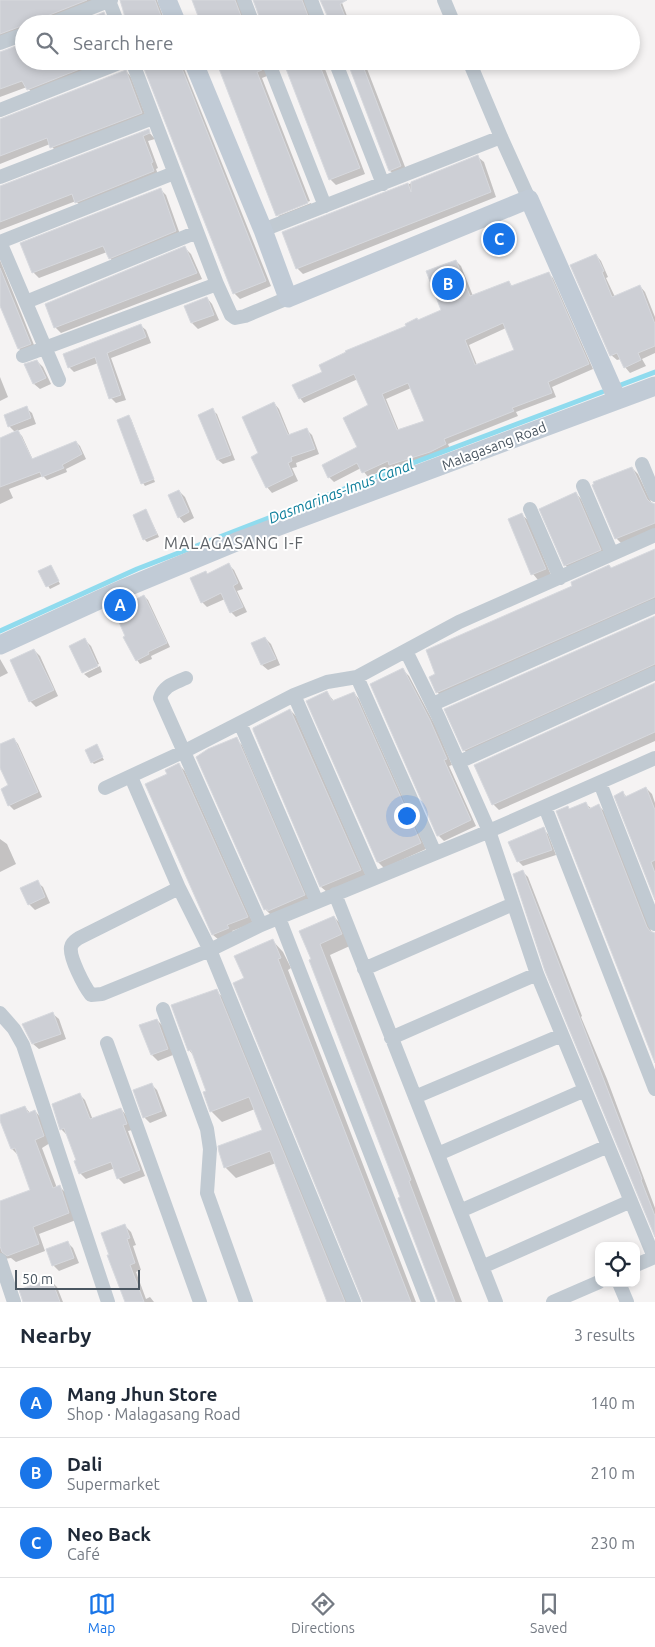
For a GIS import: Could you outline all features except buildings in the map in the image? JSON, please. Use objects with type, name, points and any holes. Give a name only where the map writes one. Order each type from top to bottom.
[{"type":"street","points":[[72,15],[110,0],[115,15]]},
{"type":"street","points":[[167,0],[173,15]]},
{"type":"street","points":[[244,0],[250,15]]},
{"type":"street","points":[[311,0],[317,15]]},
{"type":"street","points":[[444,0],[450,15]]},
{"type":"street","points":[[0,44],[15,38]]},
{"type":"street","points":[[0,110],[101,70]]},
{"type":"street","points":[[135,70],[217,284],[231,315],[235,318],[245,316],[529,199]]},
{"type":"street","points":[[197,70],[263,230],[288,298]]},
{"type":"street","points":[[272,70],[325,206]]},
{"type":"street","points":[[338,70],[382,184]]},
{"type":"street","points":[[473,70],[617,399]]},
{"type":"street","points":[[0,177],[153,118]]},
{"type":"street","points":[[263,230],[501,137]]},
{"type":"street","points":[[59,380],[0,242],[174,173]]},
{"type":"street","points":[[26,302],[197,232]]},
{"type":"street","points":[[23,356],[217,284]]},
{"type":"street","name":"Malagasang Road","points":[[0,645],[125,588],[236,542],[655,386]]},
{"type":"street","points":[[642,464],[655,495]]},
{"type":"street","points":[[583,486],[612,554]]},
{"type":"street","points":[[530,509],[560,578]]},
{"type":"street","points":[[105,788],[185,751],[294,696],[327,682],[358,677],[459,622],[655,535]]},
{"type":"street","points":[[433,704],[655,606]]},
{"type":"street","points":[[406,651],[433,704],[489,830],[537,974],[654,1257],[640,1263]]},
{"type":"street","points":[[459,762],[655,673]]},
{"type":"street","points":[[358,677],[435,853]]},
{"type":"street","points":[[186,678],[166,687],[160,698],[261,925]]},
{"type":"street","points":[[294,696],[374,878]]},
{"type":"street","points":[[240,723],[317,902]]},
{"type":"street","points":[[179,888],[79,938],[72,944],[70,950],[72,957],[91,995],[102,994],[210,950],[261,925],[654,761]]},
{"type":"street","points":[[131,777],[179,888],[210,950],[354,1302]]},
{"type":"street","points":[[600,783],[655,924]]},
{"type":"street","points":[[545,807],[655,1089]]},
{"type":"street","points":[[335,894],[496,1302]]},
{"type":"street","points":[[364,968],[513,904]]},
{"type":"street","points":[[279,918],[428,1302]]},
{"type":"street","points":[[391,1038],[537,974]]},
{"type":"street","points":[[163,1009],[207,1129],[210,1148],[207,1193],[246,1302]]},
{"type":"street","points":[[0,1013],[14,1029],[22,1044],[108,1302]]},
{"type":"street","points":[[415,1098],[562,1035]]},
{"type":"street","points":[[107,1043],[200,1302]]},
{"type":"street","points":[[438,1154],[585,1090]]},
{"type":"street","points":[[460,1210],[608,1146]]},
{"type":"street","points":[[482,1267],[631,1202]]},
{"type":"street","points":[[0,1260],[14,1302]]},
{"type":"street","points":[[557,1301],[595,1284]]},
{"type":"street","points":[[621,1287],[627,1302]]},
{"type":"waterway","name":"Dasmarinas-Imus Canal","points":[[618,386],[655,372]]},
{"type":"waterway","name":"Dasmarinas-Imus Canal","points":[[0,631],[137,569],[602,392]]},
{"type":"place","name":"Neo Back","points":[[499,239]]},
{"type":"place","name":"Dali","points":[[448,284]]},
{"type":"place","name":"Mang Jhun Store","points":[[120,605]]},
{"type":"district","name":"MALAGASANG I-F","points":[[234,543]]}]
